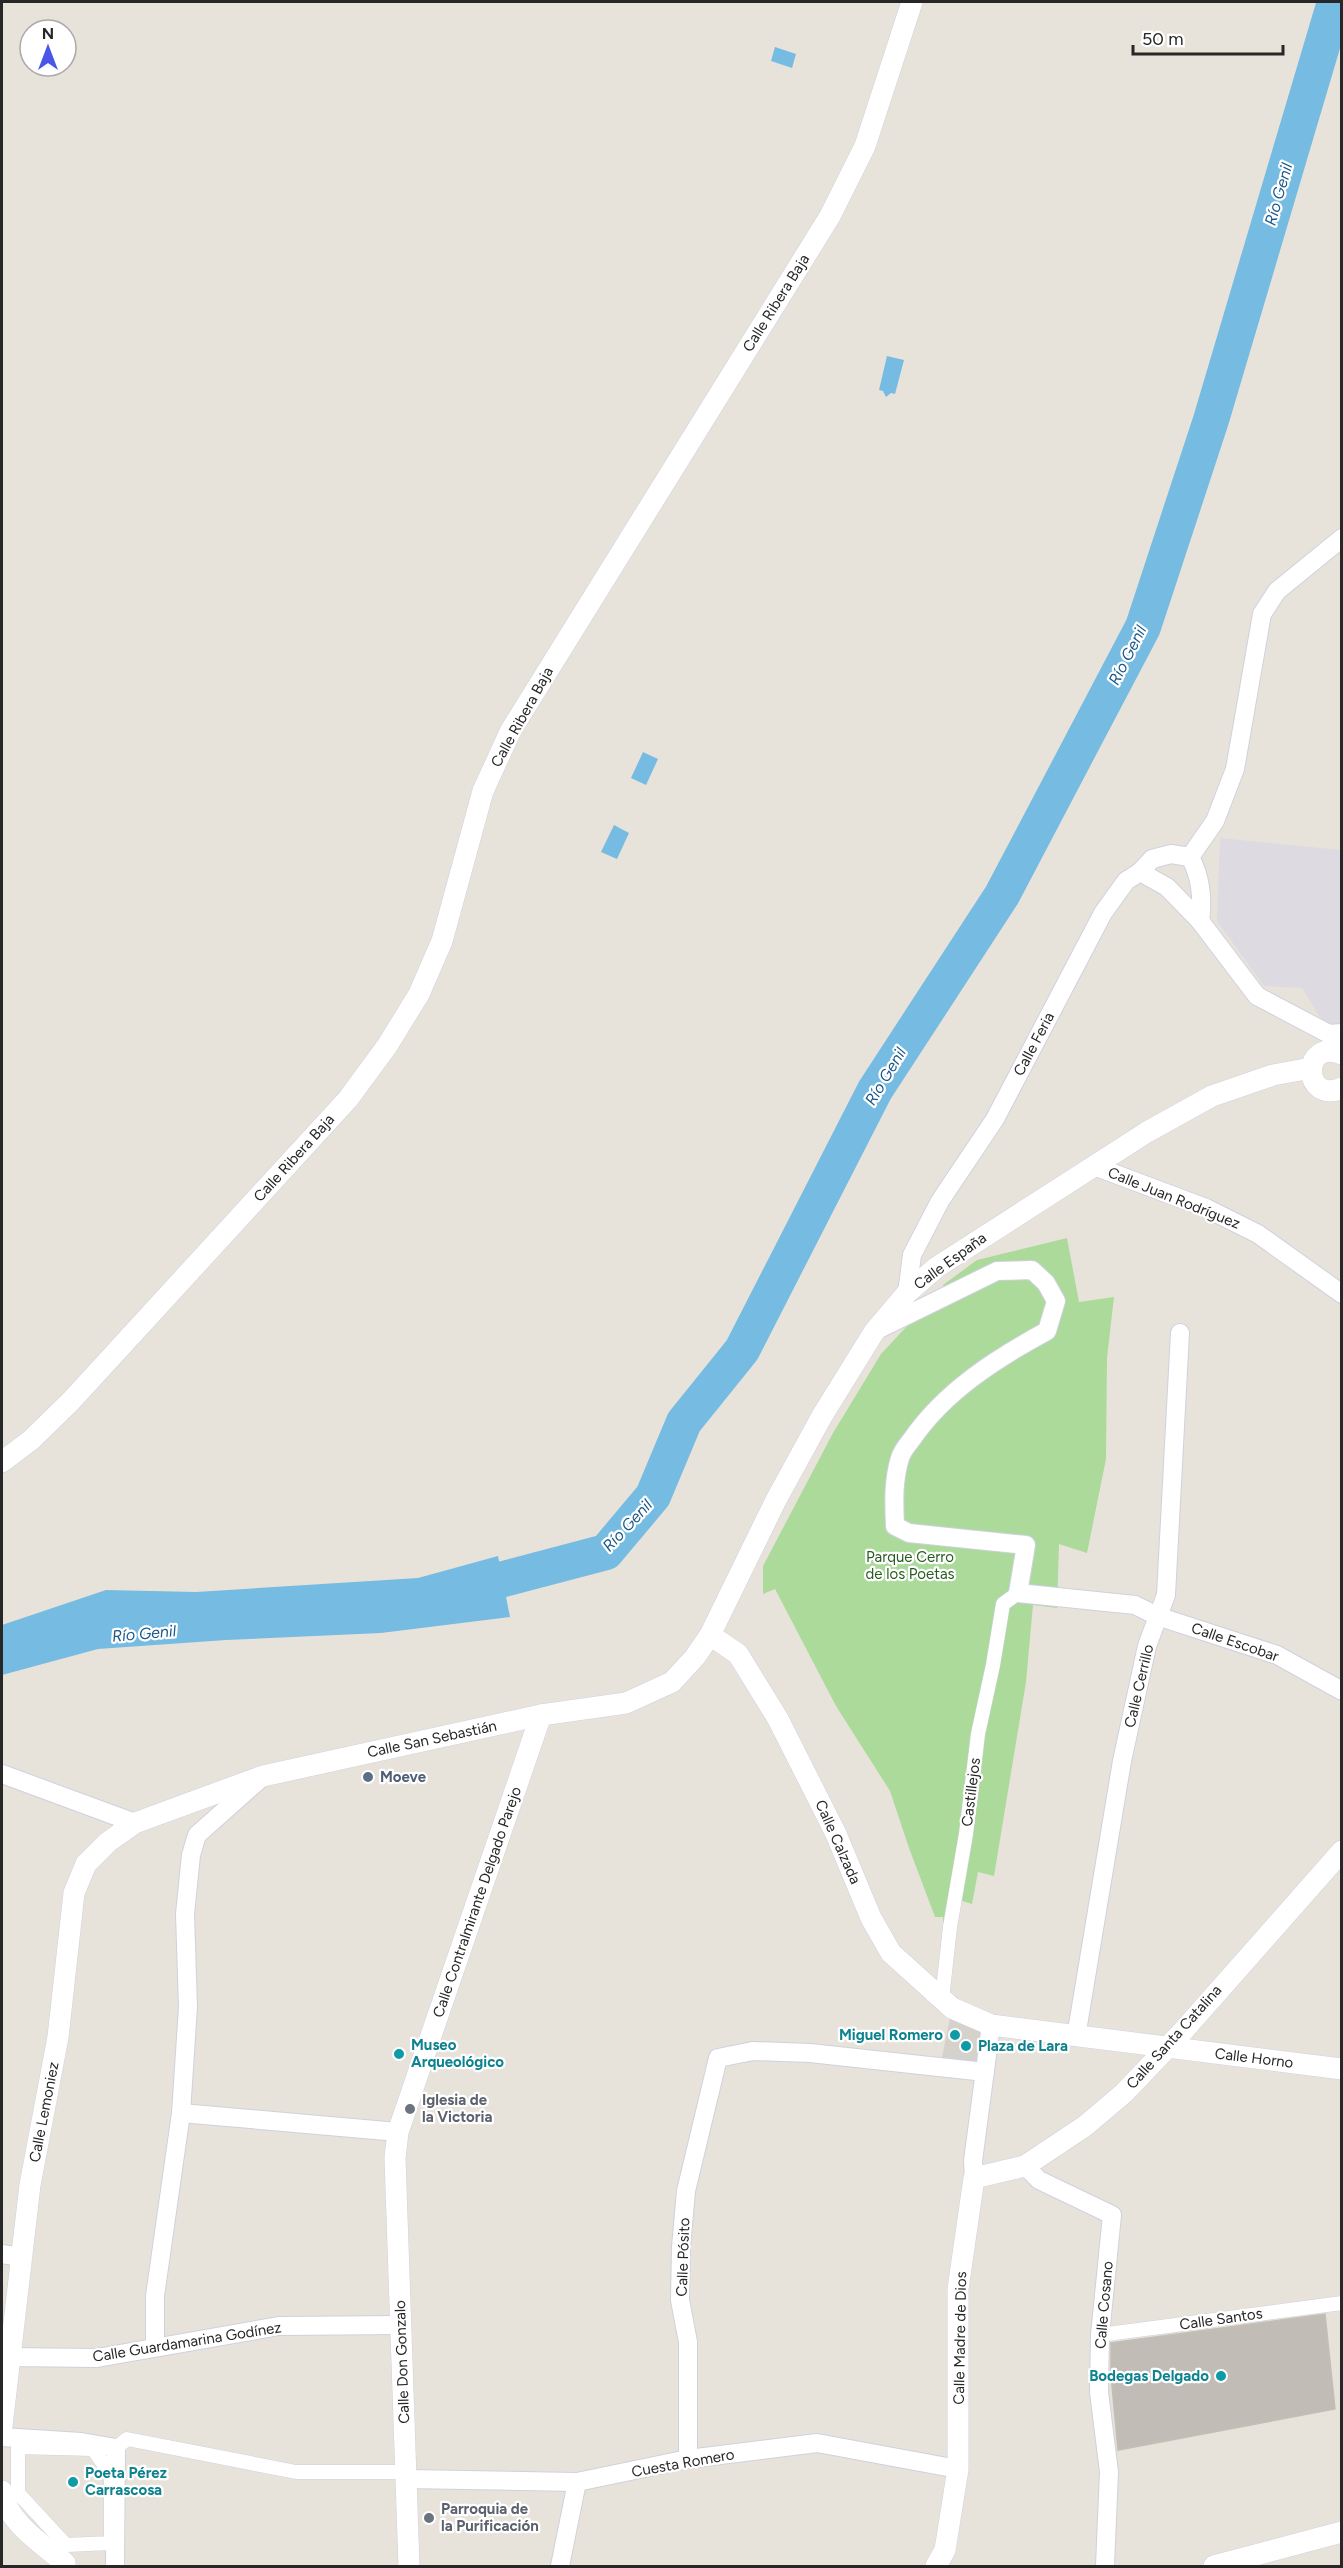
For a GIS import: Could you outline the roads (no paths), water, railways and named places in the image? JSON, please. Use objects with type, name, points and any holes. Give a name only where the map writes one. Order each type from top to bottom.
[{"type":"street","name":"Calle Ribera Baja","points":[[2,1462],[32,1440],[79,1393],[348,1099],[392,1038],[419,994],[442,941],[483,791],[511,730],[830,216],[865,146],[912,2]]},
{"type":"street","points":[[1200,921],[1203,900],[1196,867],[1190,857],[1215,821],[1235,769],[1262,614],[1277,591],[1341,538]]},
{"type":"street","name":"Calle Feria","points":[[907,1293],[912,1255],[940,1201],[995,1119],[1103,913],[1126,881],[1140,872],[1152,859],[1171,854],[1190,857]]},
{"type":"street","points":[[1140,872],[1167,887],[1200,921],[1257,996],[1329,1034],[1341,1033]]},
{"type":"street","points":[[1341,1054],[1329,1051],[1323,1053],[1313,1061],[1311,1068],[1313,1080],[1323,1089],[1329,1091],[1341,1088]]},
{"type":"street","name":"Calle España","points":[[710,1635],[822,1416],[874,1332],[907,1293],[937,1268],[1147,1132],[1212,1096],[1273,1075],[1311,1068]]},
{"type":"street","name":"Calle Juan Rodríguez","points":[[1094,1166],[1206,1208],[1258,1234],[1341,1294]]},
{"type":"street","points":[[874,1332],[948,1293],[997,1271],[1032,1270],[1046,1283],[1056,1301],[1047,1331],[1004,1355],[954,1392],[920,1426],[900,1455],[893,1491],[895,1526],[909,1533],[1026,1545],[1018,1593]]},
{"type":"street","name":"Calle Cerrillo","points":[[1076,2037],[1122,1761],[1147,1646],[1166,1595],[1180,1333]]},
{"type":"street","name":"Calle Escobar","points":[[1018,1593],[1135,1605],[1157,1616],[1278,1655],[1341,1691]]},
{"type":"street","name":"Castillejos","points":[[942,1999],[978,1734],[1003,1604],[1018,1593]]},
{"type":"street","name":"Calle San Sebastián","points":[[135,1823],[263,1776],[541,1715],[626,1703],[672,1682],[684,1671],[710,1635]]},
{"type":"street","name":"Calle Calzada","points":[[710,1635],[738,1654],[778,1719],[836,1834],[871,1918],[891,1953],[952,2008],[991,2025],[1076,2037]]},
{"type":"street","name":"Calle Contralmirante Delgado Parejo","points":[[395,2158],[398,2132],[541,1715]]},
{"type":"street","points":[[2,1774],[135,1823]]},
{"type":"street","points":[[155,2347],[155,2296],[181,2113],[188,2007],[185,1914],[191,1855],[197,1835],[263,1776]]},
{"type":"street","name":"Calle Lemoniez","points":[[2,2426],[9,2357],[11,2256],[30,2185],[58,2037],[74,1893],[86,1864],[108,1842],[135,1823]]},
{"type":"street","name":"Calle Santa Catalina","points":[[974,2178],[1025,2166],[1085,2126],[1124,2093],[1167,2048],[1341,1851]]},
{"type":"street","name":"Calle Madre de Dios","points":[[936,2566],[945,2550],[958,2469],[958,2289],[974,2178],[973,2161],[991,2025]]},
{"type":"street","name":"Calle Horno","points":[[1076,2037],[1341,2069]]},
{"type":"street","name":"Calle Pósito","points":[[688,2459],[688,2342],[680,2300],[681,2247],[686,2191],[718,2058],[753,2051],[810,2054],[985,2072]]},
{"type":"street","points":[[181,2113],[398,2132]]},
{"type":"street","name":"Calle Don Gonzalo","points":[[395,2158],[409,2566]]},
{"type":"street","name":"Calle Cosano","points":[[1025,2166],[1040,2180],[1112,2215],[1100,2335],[1099,2392],[1109,2472],[1105,2566]]},
{"type":"street","name":"Calle Santos","points":[[1100,2335],[1341,2303]]},
{"type":"street","name":"Calle Guardamarina Godínez","points":[[9,2357],[97,2358],[279,2326],[401,2325]]},
{"type":"street","points":[[2,2437],[81,2442],[116,2448],[127,2439],[296,2472],[406,2476]]},
{"type":"street","name":"Cuesta Romero","points":[[406,2476],[577,2482],[688,2459],[817,2443],[958,2469]]},
{"type":"street","points":[[18,2447],[93,2449],[111,2475],[111,2543],[69,2560],[18,2493],[18,2447]]},
{"type":"street","points":[[116,2448],[116,2566]]},
{"type":"street","points":[[560,2566],[577,2482]]},
{"type":"street","points":[[2,2491],[3,2503],[10,2520],[69,2560]]},
{"type":"street","points":[[1214,2566],[1341,2532]]},
{"type":"water","points":[[775,47],[796,54],[792,68],[771,61]]},
{"type":"water","points":[[887,356],[904,360],[895,394],[891,393],[886,397],[883,391],[879,390]]},
{"type":"water","points":[[643,752],[658,759],[646,785],[631,778]]},
{"type":"water","points":[[614,825],[629,833],[617,859],[601,852]]},
{"type":"water","points":[[498,1556],[510,1617],[381,1633],[98,1649],[2,1675],[2,1625],[106,1590],[196,1592],[418,1578]]},
{"type":"waterway","name":"Río Genil","points":[[454,1592],[606,1552],[653,1496],[684,1422],[742,1350],[875,1090],[1002,895],[1143,627],[1211,420],[1335,2]]},
{"type":"place","name":"Moeve","points":[[368,1777]]},
{"type":"place","name":"Miguel Romero","points":[[955,2035]]},
{"type":"place","name":"Plaza de Lara","points":[[966,2046]]},
{"type":"place","name":"Museo Arqueológico","points":[[399,2054]]},
{"type":"place","name":"Iglesia de la Victoria","points":[[410,2109]]},
{"type":"place","name":"Bodegas Delgado","points":[[1221,2376]]},
{"type":"place","name":"Poeta Pérez Carrascosa","points":[[73,2482]]},
{"type":"place","name":"Parroquia de la Purificación","points":[[429,2518]]},
{"type":"park label","name":"Parque Cerro de los Poetas","points":[[910,1566]]}]
